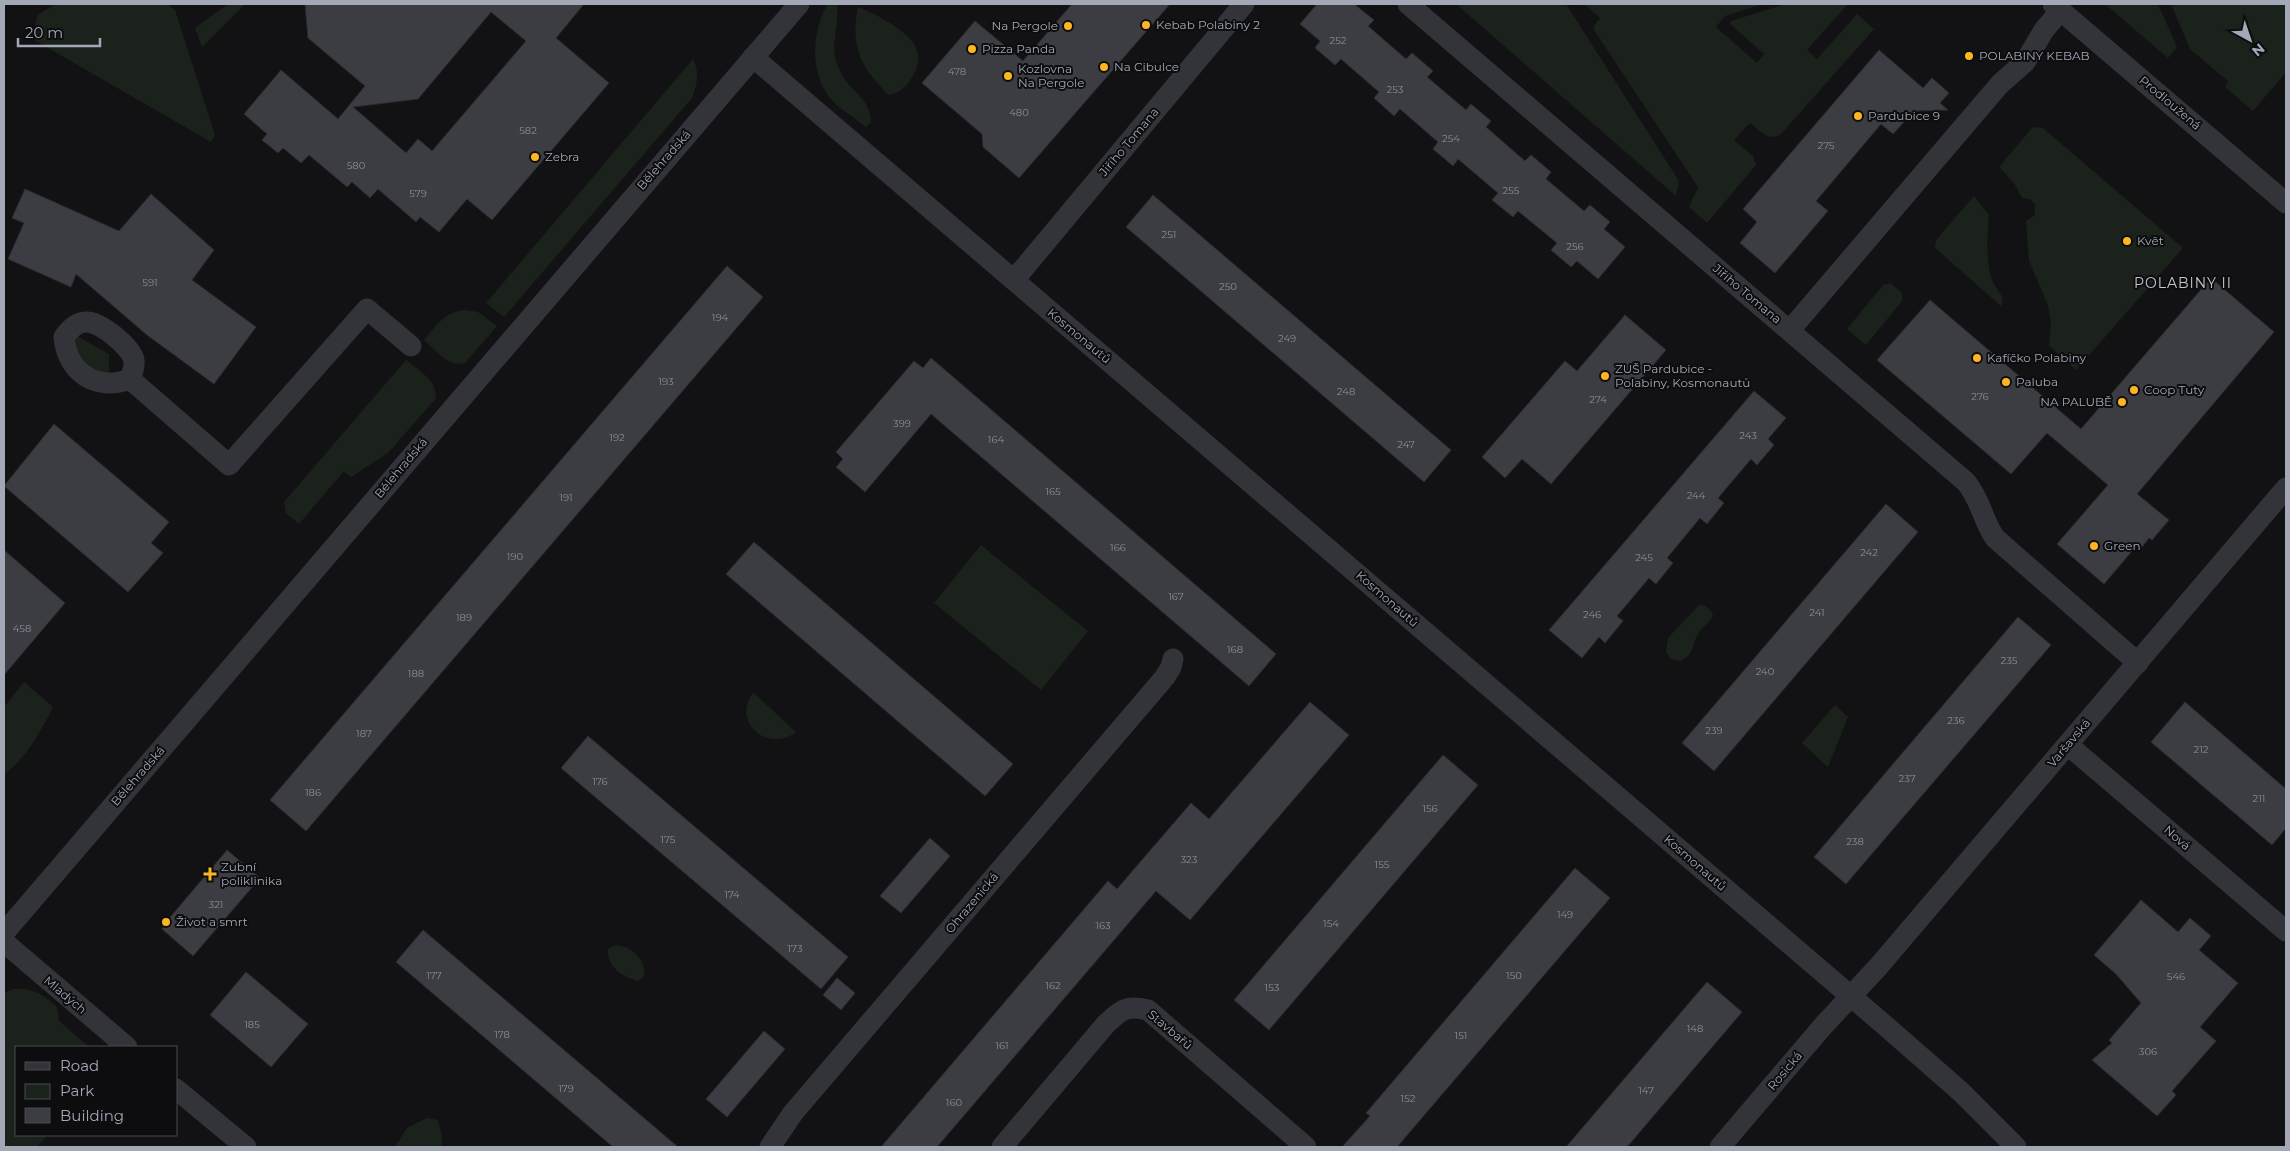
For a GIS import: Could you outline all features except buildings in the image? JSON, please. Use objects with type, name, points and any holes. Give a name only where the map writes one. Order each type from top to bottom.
[{"type":"street","name":"Bělehradská","points":[[4,933],[799,4]]},
{"type":"street","name":"Jiřího Tomana","points":[[1014,280],[1244,4]]},
{"type":"street","name":"Jiřího Tomana","points":[[1408,4],[1790,330],[2000,84],[2025,62],[2057,7]]},
{"type":"street","name":"Prodloužená","points":[[2057,7],[2286,202]]},
{"type":"street","name":"Kosmonautů","points":[[753,57],[1960,1091],[2016,1147]]},
{"type":"street","points":[[130,379],[229,465],[367,309],[411,346]]},
{"type":"street","points":[[1790,330],[1966,482],[1978,500],[1988,527],[1995,538],[2138,663]]},
{"type":"street","name":"Varšavská","points":[[1851,997],[2286,488]]},
{"type":"street","name":"Ohrazenická","points":[[770,1147],[793,1113],[1165,677],[1173,659]]},
{"type":"street","name":"Nová","points":[[2068,745],[2286,931]]},
{"type":"street","name":"Mladých","points":[[4,942],[126,1046]]},
{"type":"street","name":"Rosická","points":[[1720,1147],[1823,1026],[1851,997]]},
{"type":"street","name":"Stavbařů","points":[[1002,1147],[1106,1024],[1122,1009],[1134,1007],[1148,1010],[1306,1147]]},
{"type":"street","points":[[178,1091],[246,1147]]},
{"type":"green space","points":[[55,4],[168,4],[175,10],[215,135],[211,142],[31,38],[38,15]]},
{"type":"green space","points":[[228,4],[245,4],[202,47],[195,28]]},
{"type":"green space","points":[[828,4],[837,4],[834,47],[837,64],[845,80],[867,107],[871,122],[866,127],[842,110],[830,98],[823,88],[819,76],[816,64],[816,39],[822,14]]},
{"type":"green space","points":[[1456,4],[1566,4],[1679,181],[1676,196]]},
{"type":"green space","points":[[1584,4],[1763,4],[1725,16],[1716,27],[1757,63],[1764,54],[1730,24],[1731,21],[1786,4],[1847,5],[1807,50],[1817,59],[1857,14],[1874,29],[1782,133],[1773,137],[1765,135],[1750,123],[1734,140],[1753,156],[1756,165],[1707,223],[1689,207],[1698,187],[1594,30],[1594,26],[1600,18]]},
{"type":"green space","points":[[2105,4],[2158,4],[2177,47],[2168,58]]},
{"type":"green space","points":[[2171,4],[2286,4],[2286,72],[2253,111],[2225,87],[2228,81],[2190,49]]},
{"type":"green space","points":[[858,7],[894,25],[915,46],[918,54],[916,69],[903,89],[896,93],[889,95],[879,85],[860,56],[856,34]]},
{"type":"green space","points":[[693,59],[697,78],[692,98],[504,317],[486,303]]},
{"type":"green space","points":[[2032,128],[2043,128],[2183,248],[2076,370],[2049,346],[2051,325],[2048,305],[2029,261],[2026,221],[2035,215],[2035,204],[2030,199],[2022,198],[2014,183],[1999,167]]},
{"type":"green space","points":[[1974,196],[1989,215],[1988,261],[1992,279],[2003,299],[2001,306],[1935,248],[1936,240]]},
{"type":"green space","points":[[1890,283],[1902,293],[1902,301],[1866,345],[1847,329],[1883,285]]},
{"type":"green space","points":[[466,310],[478,312],[497,326],[465,363],[453,363],[448,361],[424,340],[437,324],[447,316]]},
{"type":"green space","points":[[77,336],[109,354],[109,373],[91,368],[83,360],[74,344]]},
{"type":"green space","points":[[406,360],[430,381],[436,398],[388,453],[351,477],[344,471],[299,524],[286,513],[284,502]]},
{"type":"green space","points":[[981,545],[1088,631],[1041,690],[934,603]]},
{"type":"green space","points":[[1699,605],[1706,606],[1709,609],[1713,615],[1712,618],[1697,635],[1689,655],[1680,661],[1671,659],[1666,652],[1668,638]]},
{"type":"green space","points":[[24,682],[53,707],[38,735],[26,752],[4,774],[4,707]]},
{"type":"green space","points":[[753,693],[796,732],[785,738],[774,739],[764,737],[755,731],[749,723],[746,714],[747,704]]},
{"type":"green space","points":[[1835,705],[1848,717],[1828,767],[1802,743]]},
{"type":"green space","points":[[615,945],[627,948],[640,959],[643,964],[644,976],[638,981],[621,974],[613,966],[608,955],[608,949]]},
{"type":"green space","points":[[13,989],[26,989],[47,999],[57,1007],[59,1021],[88,1046],[15,1046],[15,1136],[47,1136],[37,1147],[4,1147],[4,993]]},
{"type":"green space","points":[[427,1118],[438,1120],[442,1137],[441,1147],[395,1147],[407,1128]]},
{"type":"place","name":"Kebab Polabiny 2","points":[[1146,25]]},
{"type":"place","name":"Na Pergole","points":[[1068,26]]},
{"type":"place","name":"Pizza Panda","points":[[972,49]]},
{"type":"place","name":"POLABINY KEBAB","points":[[1969,56]]},
{"type":"place","name":"Na Cibulce","points":[[1104,67]]},
{"type":"place","name":"Kozlovna Na Pergole","points":[[1008,76]]},
{"type":"place","name":"Pardubice 9","points":[[1858,116]]},
{"type":"place","name":"Zebra","points":[[535,157]]},
{"type":"place","name":"Květ","points":[[2127,241]]},
{"type":"place","name":"Kafíčko Polabiny","points":[[1977,358]]},
{"type":"place","name":"ZUŠ Pardubice - Polabiny, Kosmonautů","points":[[1605,376]]},
{"type":"place","name":"Paluba","points":[[2006,382]]},
{"type":"place","name":"Coop Tuty","points":[[2134,390]]},
{"type":"place","name":"NA PALUBĚ","points":[[2122,402]]},
{"type":"place","name":"Green","points":[[2094,546]]},
{"type":"place","name":"Zubní poliklinika","points":[[210,874]]},
{"type":"place","name":"Život a smrt","points":[[166,922]]},
{"type":"district","name":"POLABINY II","points":[[2183,283]]}]
